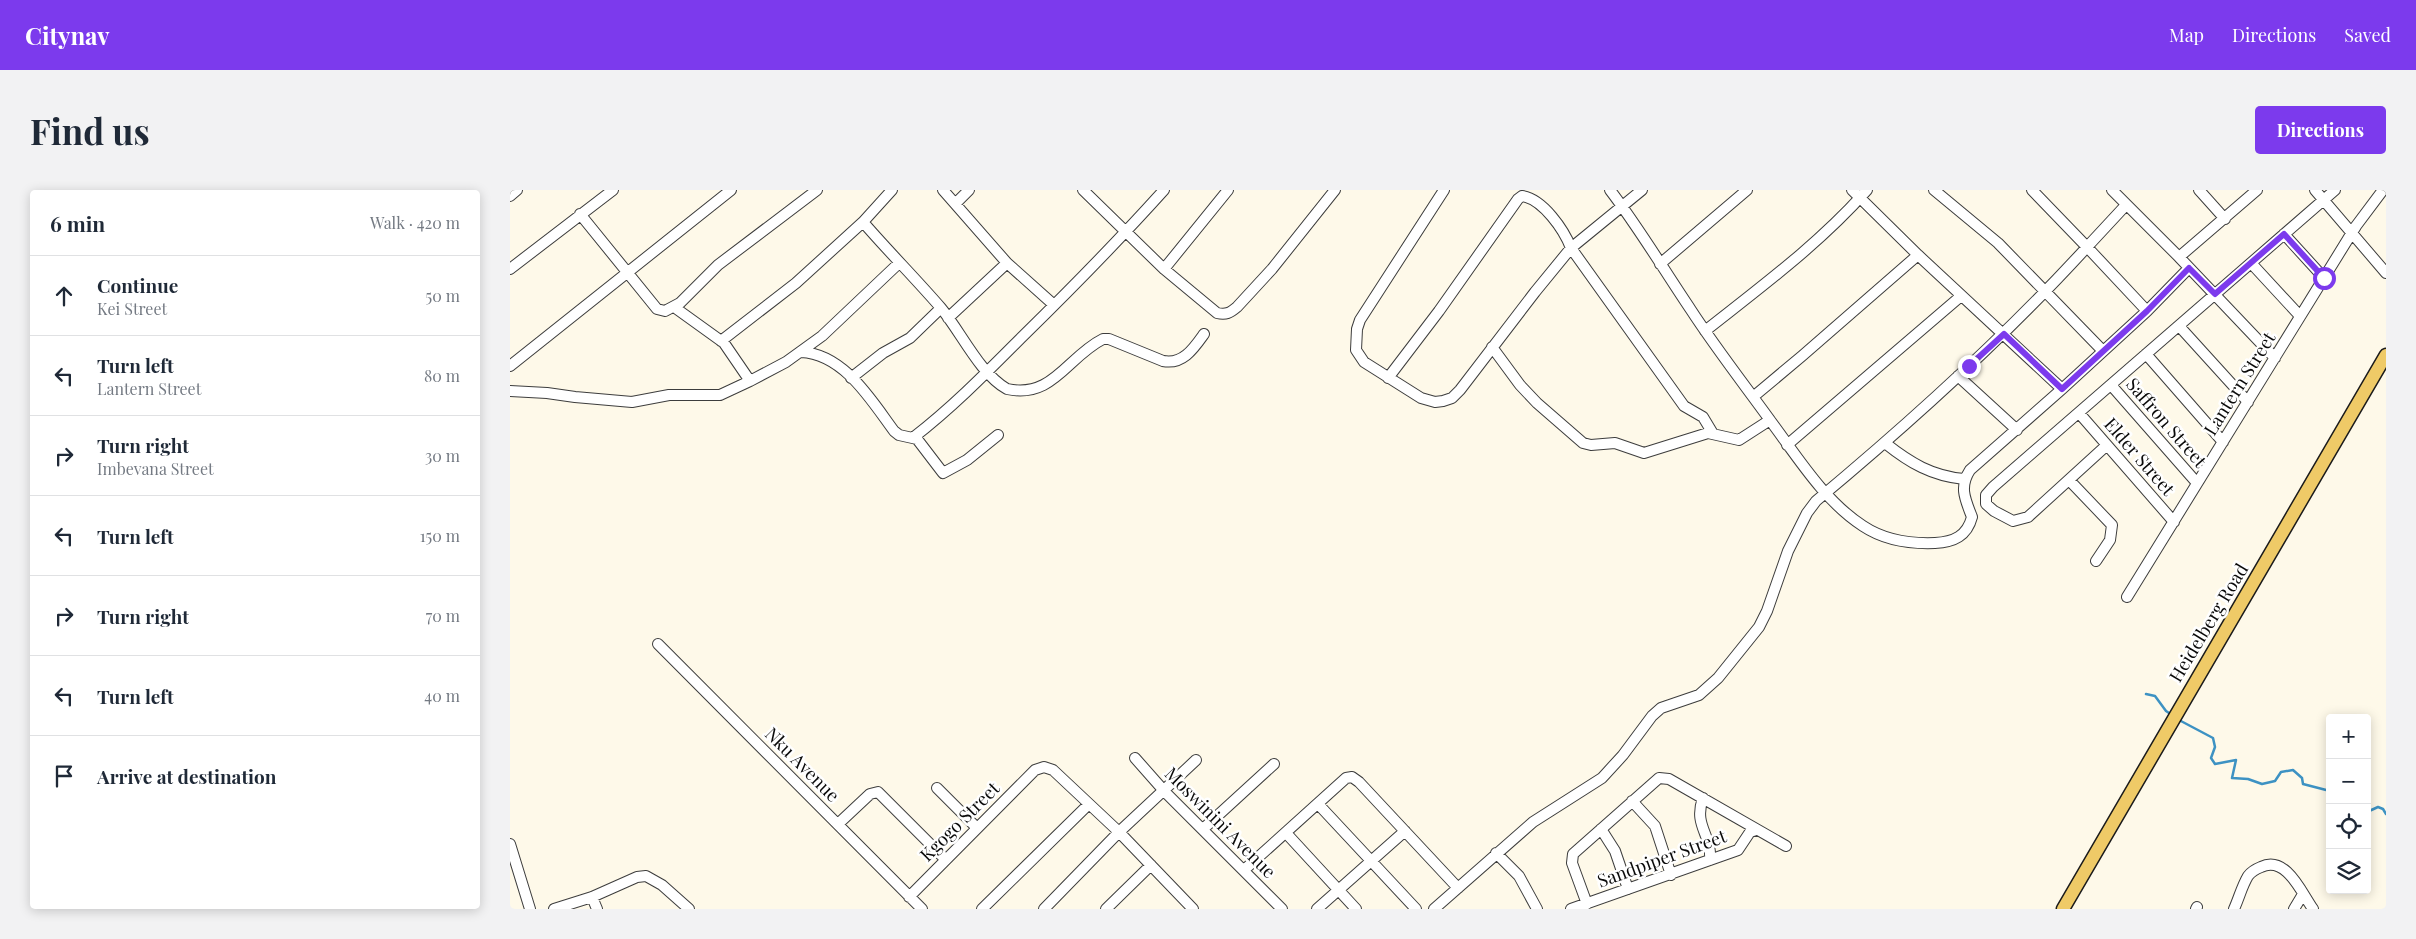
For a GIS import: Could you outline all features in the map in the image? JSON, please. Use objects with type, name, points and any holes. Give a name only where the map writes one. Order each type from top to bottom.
[{"type":"main road","name":"Heidelberg Road","points":[[2063,909],[2386,355]]},
{"type":"street","points":[[510,196],[517,190]]},
{"type":"street","points":[[510,269],[613,190]]},
{"type":"street","points":[[510,366],[628,274],[731,190]]},
{"type":"street","points":[[580,214],[657,308],[665,311],[674,307],[718,265],[817,190]]},
{"type":"street","points":[[721,341],[796,284],[863,222],[892,190]]},
{"type":"street","points":[[943,190],[1007,263],[1054,305]]},
{"type":"street","points":[[956,203],[969,190]]},
{"type":"street","points":[[1083,190],[1164,269],[1217,313],[1222,314],[1231,312],[1272,269],[1335,190]]},
{"type":"street","points":[[801,352],[821,355],[838,365],[869,397],[894,431],[902,436],[914,437],[939,418],[988,372],[1125,233],[1164,190]]},
{"type":"street","points":[[1164,269],[1228,190]]},
{"type":"street","points":[[1444,190],[1357,326],[1357,354],[1364,362],[1421,398],[1435,402],[1443,401],[1456,395],[1571,248],[1642,190]]},
{"type":"street","points":[[1610,190],[1706,332],[1825,493],[1862,526],[1882,536],[1921,543],[1945,542],[1960,537],[1969,526],[1972,517],[1964,500],[1964,479],[1980,460],[2017,430],[2147,311],[2189,268]]},
{"type":"street","points":[[1660,264],[1747,190]]},
{"type":"street","points":[[1934,190],[1998,243],[2103,350]]},
{"type":"street","points":[[2032,190],[2147,311]]},
{"type":"street","points":[[2112,190],[2180,257],[2275,358]]},
{"type":"street","points":[[2199,190],[2225,219]]},
{"type":"street","points":[[2180,257],[2257,190]]},
{"type":"street","points":[[2315,190],[2353,231],[2386,273]]},
{"type":"street","points":[[2107,445],[2028,517],[2013,521],[1994,511],[1986,504],[1986,495],[1993,487],[2335,190]]},
{"type":"street","name":"Lantern Street","points":[[2127,598],[2353,231],[2383,190]]},
{"type":"street","points":[[1706,332],[1811,247],[1847,213],[1859,193],[1961,296],[2062,389]]},
{"type":"street","points":[[1388,378],[1522,196],[1530,198],[1560,226],[1571,248],[1684,406],[1703,417],[1712,432]]},
{"type":"street","points":[[1434,909],[1496,853],[1534,822],[1602,778],[1623,755],[1652,716],[1661,708],[1699,695],[1718,678],[1759,627],[1788,551],[1811,508],[1825,493],[1885,443],[2004,334],[2047,291],[2126,205]]},
{"type":"street","points":[[863,222],[898,264],[941,308],[988,372],[1006,389],[1038,389],[1046,385],[1103,339],[1109,339],[1163,361],[1173,362],[1188,354],[1204,334]]},
{"type":"street","points":[[2284,234],[2324,278]]},
{"type":"street","points":[[1753,396],[1802,356],[1918,254]]},
{"type":"street","points":[[948,318],[1007,263]]},
{"type":"street","points":[[510,391],[632,402],[669,395],[720,395],[750,381],[801,352],[822,336],[898,264]]},
{"type":"street","points":[[2251,264],[2300,316]]},
{"type":"street","points":[[1788,444],[1961,296]]},
{"type":"street","points":[[674,307],[721,341],[750,381]]},
{"type":"street","points":[[851,378],[883,353],[910,338],[941,308]]},
{"type":"street","points":[[2179,326],[2248,402]]},
{"type":"street","points":[[1492,347],[1520,385],[1537,403],[1583,443],[1591,445],[1615,443],[1644,453],[1712,432],[1739,440],[1770,420]]},
{"type":"street","points":[[2146,354],[2223,442]]},
{"type":"street","points":[[1958,376],[2017,430]]},
{"type":"street","name":"Saffron Street","points":[[2111,385],[2197,484]]},
{"type":"street","name":"Elder Street","points":[[2079,413],[2174,522]]},
{"type":"street","points":[[914,437],[943,473],[967,460],[998,435]]},
{"type":"street","points":[[1885,443],[1903,457],[1928,472],[1945,477],[1964,479]]},
{"type":"street","points":[[2069,480],[2112,526],[2110,540],[2096,561]]},
{"type":"street","name":"Nku Avenue","points":[[658,644],[922,909]]},
{"type":"street","name":"Moswinini Avenue","points":[[1135,758],[1165,792],[1282,909]]},
{"type":"street","points":[[1044,909],[1119,832],[1165,792],[1196,760]]},
{"type":"street","points":[[1203,829],[1274,764]]},
{"type":"street","name":"Kgogo Street","points":[[909,897],[1035,770],[1044,767],[1053,770],[1089,804]]},
{"type":"street","points":[[1244,870],[1346,778],[1352,777],[1359,782],[1458,888]]},
{"type":"street","points":[[1587,904],[1572,858],[1577,849],[1655,780],[1663,778],[1703,798],[1786,846]]},
{"type":"street","points":[[936,788],[977,828]]},
{"type":"street","points":[[838,824],[870,794],[878,792],[945,859]]},
{"type":"street","points":[[1703,798],[1699,816],[1711,852],[1710,860]]},
{"type":"street","points":[[1632,801],[1655,826],[1672,875]]},
{"type":"street","points":[[982,909],[1089,804],[1119,832],[1193,909]]},
{"type":"street","points":[[1318,804],[1416,909]]},
{"type":"street","points":[[1601,829],[1615,851],[1628,889]]},
{"type":"street","name":"Sandpiper Street","points":[[1571,909],[1672,875],[1738,850],[1750,832],[1756,830]]},
{"type":"street","points":[[1317,909],[1405,831]]},
{"type":"street","points":[[1286,833],[1356,909]]},
{"type":"street","points":[[510,844],[530,909]]},
{"type":"street","points":[[1496,853],[1519,876],[1537,909]]},
{"type":"street","points":[[2234,909],[2249,875],[2256,869],[2271,864],[2279,865],[2286,870],[2313,909]]},
{"type":"street","points":[[1106,909],[1151,865]]},
{"type":"street","points":[[554,909],[592,897],[637,877],[646,876],[662,885],[689,909]]},
{"type":"street","points":[[2294,909],[2303,894]]},
{"type":"street","points":[[592,897],[597,909]]},
{"type":"waterway","points":[[2146,694],[2155,696],[2166,711],[2172,715]]},
{"type":"waterway","points":[[2179,720],[2213,738],[2215,747],[2211,758],[2215,764],[2236,760],[2232,778],[2248,779],[2262,784],[2275,781],[2281,772],[2293,770],[2302,778],[2303,784],[2326,790]]},
{"type":"waterway","points":[[2371,810],[2378,807],[2383,809],[2386,814]]},
{"type":"route","points":[[1969,366],[2004,334],[2062,389],[2147,311],[2189,268],[2215,294],[2284,234],[2324,278]]}]
